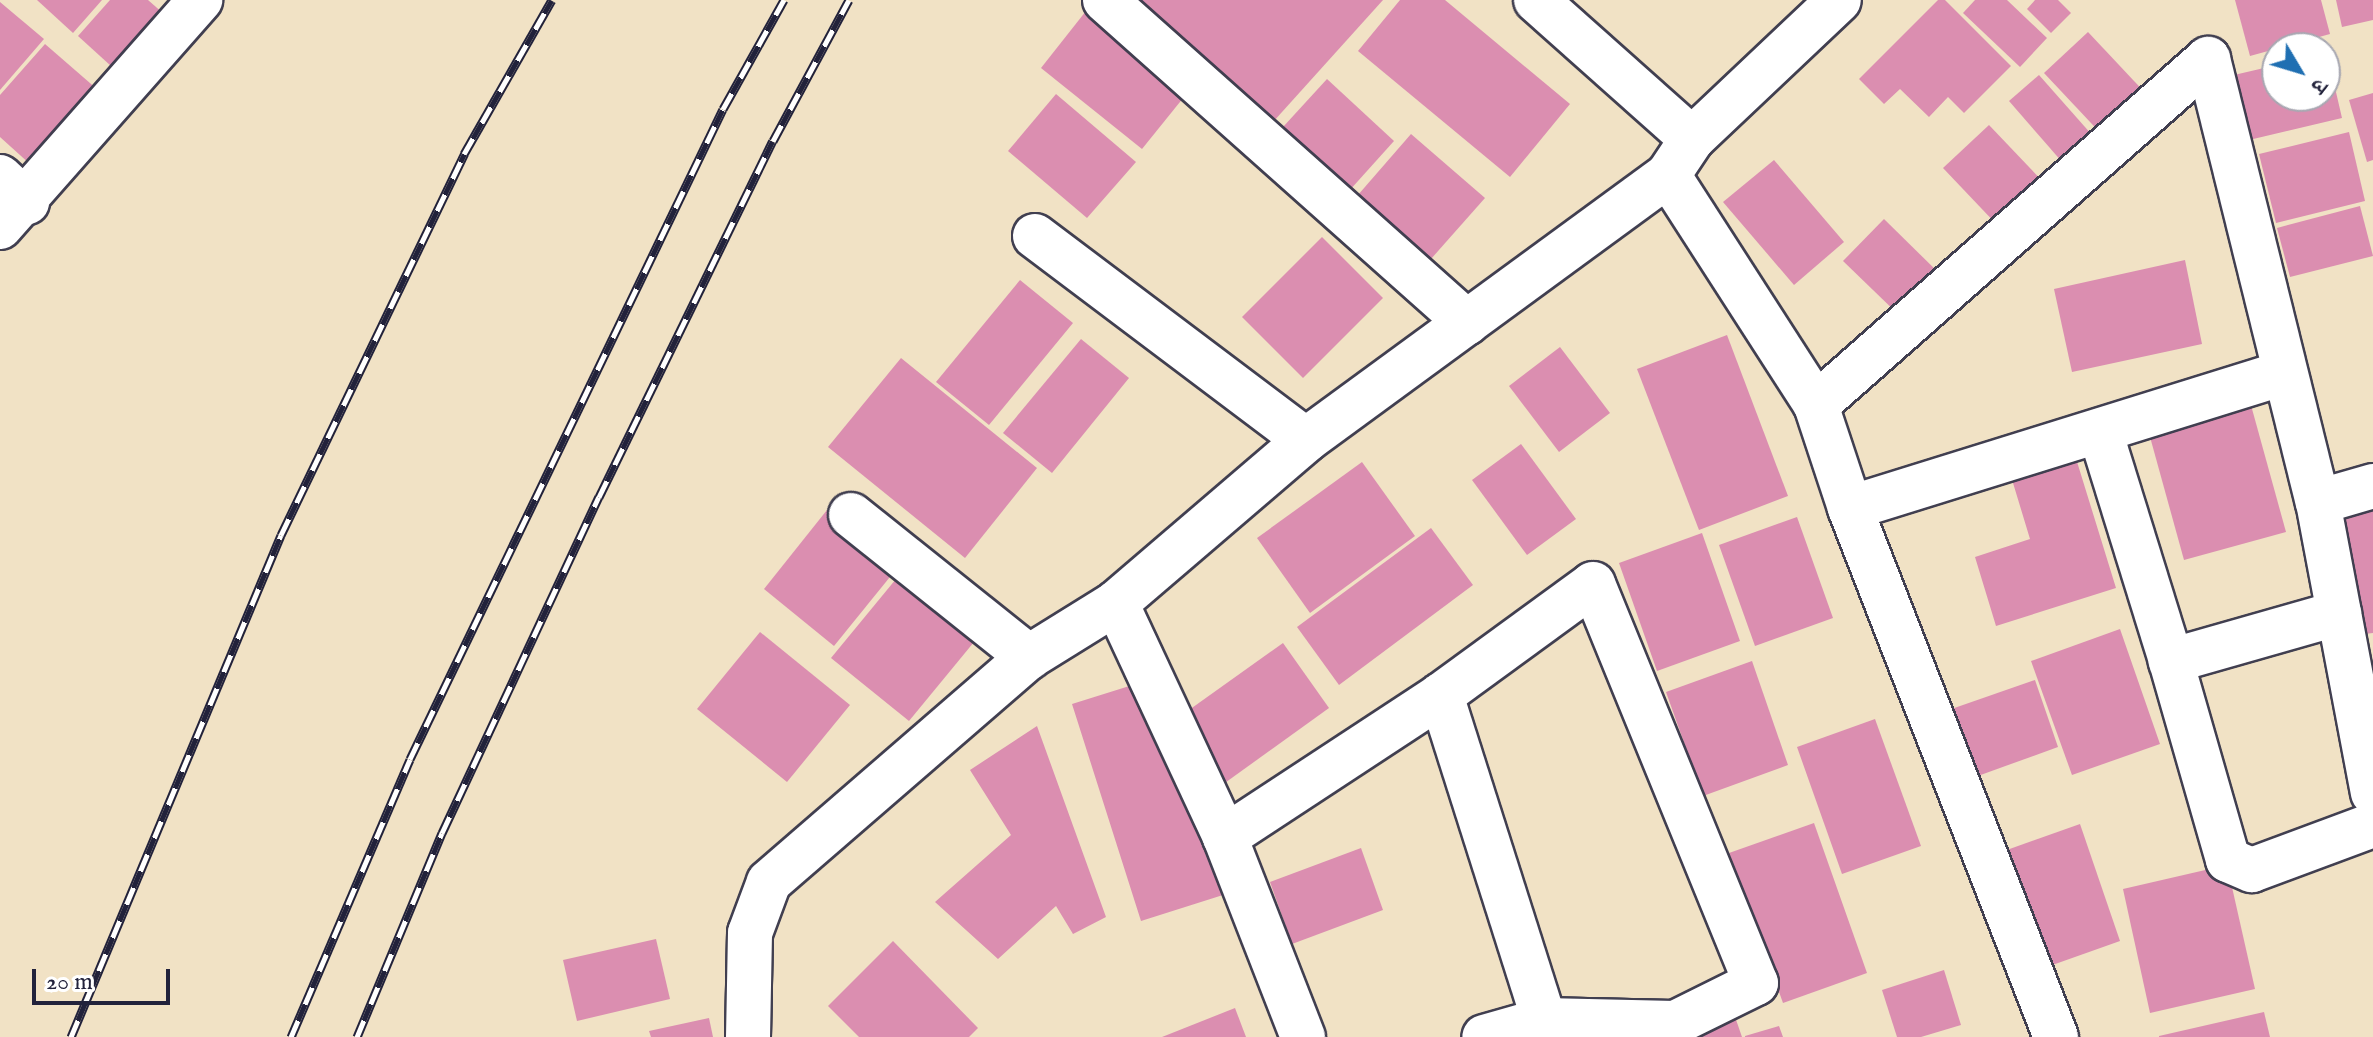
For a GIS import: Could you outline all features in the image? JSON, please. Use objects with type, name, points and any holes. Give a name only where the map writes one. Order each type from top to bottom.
[{"type":"street","points":[[1105,0],[1467,323]]},
{"type":"street","points":[[1536,0],[1692,139]]},
{"type":"street","points":[[748,1037],[750,933],[769,882],[1029,657],[1116,603],[1306,440],[1668,175],[1692,139],[1839,0]]},
{"type":"street","points":[[9,202],[192,3]]},
{"type":"street","points":[[1816,405],[2208,59],[2318,502],[2373,793]]},
{"type":"street","points":[[1668,175],[1816,405],[1850,508],[2056,1037]]},
{"type":"street","points":[[1035,236],[1306,440]]},
{"type":"street","points":[[1850,508],[2284,373]]},
{"type":"street","points":[[2100,431],[2228,860],[2252,870],[2373,825]]},
{"type":"street","points":[[2318,502],[2373,486]]},
{"type":"street","points":[[851,515],[1029,657]]},
{"type":"street","points":[[1225,837],[1441,695],[1593,584],[1756,983],[1675,1023],[1544,1020],[1484,1037]]},
{"type":"street","points":[[1116,603],[1225,837],[1303,1037]]},
{"type":"street","points":[[2171,661],[2339,613]]},
{"type":"street","points":[[1441,695],[1544,1020]]},
{"type":"building","points":[[37,0],[102,0],[73,33]]},
{"type":"building","points":[[110,0],[148,0],[172,21],[122,76],[78,36]]},
{"type":"building","points":[[1126,0],[1383,0],[1273,122]]},
{"type":"building","points":[[1400,0],[1445,0],[1570,104],[1510,177],[1358,51]]},
{"type":"building","points":[[1938,0],[1945,0],[2011,66],[1964,113],[1948,97],[1929,117],[1900,89],[1884,104],[1859,79]]},
{"type":"building","points":[[1975,0],[2007,0],[2047,38],[2020,67],[1963,13]]},
{"type":"building","points":[[2035,0],[2058,0],[2071,13],[2051,33],[2027,9]]},
{"type":"building","points":[[2235,0],[2321,0],[2329,32],[2261,32],[2261,53],[2250,56]]},
{"type":"building","points":[[2336,0],[2373,0],[2373,20],[2342,27]]},
{"type":"building","points":[[0,2],[44,39],[0,90]]},
{"type":"building","points":[[1086,11],[1188,92],[1142,149],[1041,68]]},
{"type":"building","points":[[2088,32],[2150,98],[2107,140],[2044,73]]},
{"type":"building","points":[[45,44],[98,90],[31,165],[0,137],[0,95]]},
{"type":"building","points":[[2261,69],[2261,112],[2341,112],[2342,118],[2249,140],[2234,75]]},
{"type":"building","points":[[2039,75],[2100,144],[2070,171],[2009,101]]},
{"type":"building","points":[[1327,79],[1394,141],[1340,201],[1272,139]]},
{"type":"building","points":[[2373,93],[2373,160],[2367,162],[2349,100]]},
{"type":"building","points":[[1056,94],[1136,162],[1087,218],[1008,151]]},
{"type":"building","points":[[1989,125],[2046,185],[2000,228],[1943,168]]},
{"type":"building","points":[[2349,132],[2365,201],[2276,223],[2259,154]]},
{"type":"building","points":[[1411,134],[1485,198],[1423,268],[1351,203]]},
{"type":"building","points":[[1774,160],[1844,242],[1794,285],[1723,202]]},
{"type":"building","points":[[2360,206],[2373,256],[2290,277],[2277,228]]},
{"type":"building","points":[[1884,219],[1943,277],[1903,319],[1843,261]]},
{"type":"building","points":[[1322,237],[1383,298],[1303,378],[1242,317]]},
{"type":"building","points":[[2185,260],[2202,344],[2072,372],[2054,289]]},
{"type":"building","points":[[1020,280],[1073,323],[989,425],[936,382]]},
{"type":"building","points":[[1727,335],[1788,496],[1699,530],[1637,369]]},
{"type":"building","points":[[1081,339],[1129,378],[1052,473],[1003,433]]},
{"type":"building","points":[[1560,347],[1610,413],[1559,452],[1509,386]]},
{"type":"building","points":[[901,358],[1037,468],[965,558],[828,447]]},
{"type":"building","points":[[2249,398],[2286,532],[2184,560],[2147,426]]},
{"type":"building","points":[[1521,444],[1576,519],[1527,555],[1472,480]]},
{"type":"building","points":[[2074,452],[2116,588],[1996,626],[1975,557],[2030,539],[2010,473]]},
{"type":"building","points":[[1362,462],[1415,536],[1310,613],[1257,538]]},
{"type":"building","points":[[2373,499],[2373,633],[2364,634],[2338,506]]},
{"type":"building","points":[[827,510],[898,567],[834,646],[764,589]]},
{"type":"building","points":[[1797,517],[1833,618],[1755,646],[1719,545]]},
{"type":"building","points":[[1431,528],[1473,585],[1339,685],[1297,627]]},
{"type":"building","points":[[1702,533],[1740,641],[1657,671],[1619,563]]},
{"type":"building","points":[[896,579],[974,642],[909,721],[831,658]]},
{"type":"building","points":[[2120,629],[2160,744],[2072,775],[2031,661]]},
{"type":"building","points":[[760,632],[850,705],[787,782],[697,709]]},
{"type":"building","points":[[1283,643],[1329,708],[1222,785],[1175,720]]},
{"type":"building","points":[[1752,661],[1788,765],[1703,796],[1666,692]]},
{"type":"building","points":[[2035,680],[2058,747],[1964,781],[1940,713]]},
{"type":"building","points":[[1139,683],[1164,758],[1178,753],[1223,895],[1141,921],[1072,704]]},
{"type":"building","points":[[1875,719],[1921,846],[1842,874],[1797,747]]},
{"type":"building","points":[[1037,726],[1106,917],[1073,934],[1056,906],[998,959],[935,902],[1011,835],[970,770]]},
{"type":"building","points":[[1814,823],[1867,973],[1783,1003],[1729,853]]},
{"type":"building","points":[[2080,824],[2120,941],[2044,968],[2004,851]]},
{"type":"building","points":[[1361,848],[1383,910],[1292,944],[1270,882]]},
{"type":"building","points":[[2227,865],[2255,989],[2150,1013],[2123,889]]},
{"type":"building","points":[[656,939],[670,999],[577,1021],[563,960]]},
{"type":"building","points":[[893,941],[978,1028],[969,1037],[859,1037],[828,1006]]},
{"type":"building","points":[[1944,970],[1961,1025],[1921,1037],[1897,1037],[1882,990]]},
{"type":"building","points":[[1235,1008],[1246,1037],[1162,1037]]},
{"type":"building","points":[[1733,1011],[1742,1037],[1654,1037]]},
{"type":"building","points":[[2264,1012],[2270,1037],[2159,1037],[2159,1036]]},
{"type":"building","points":[[709,1018],[713,1037],[651,1037],[649,1031]]},
{"type":"building","points":[[1779,1026],[1783,1037],[1745,1037],[1745,1036]]},
{"type":"railway","points":[[71,1037],[281,535],[464,154],[552,0]]},
{"type":"railway","points":[[291,1037],[410,759],[723,109],[784,0]]},
{"type":"railway","points":[[357,1037],[442,833],[599,497],[773,141],[849,0]]}]
